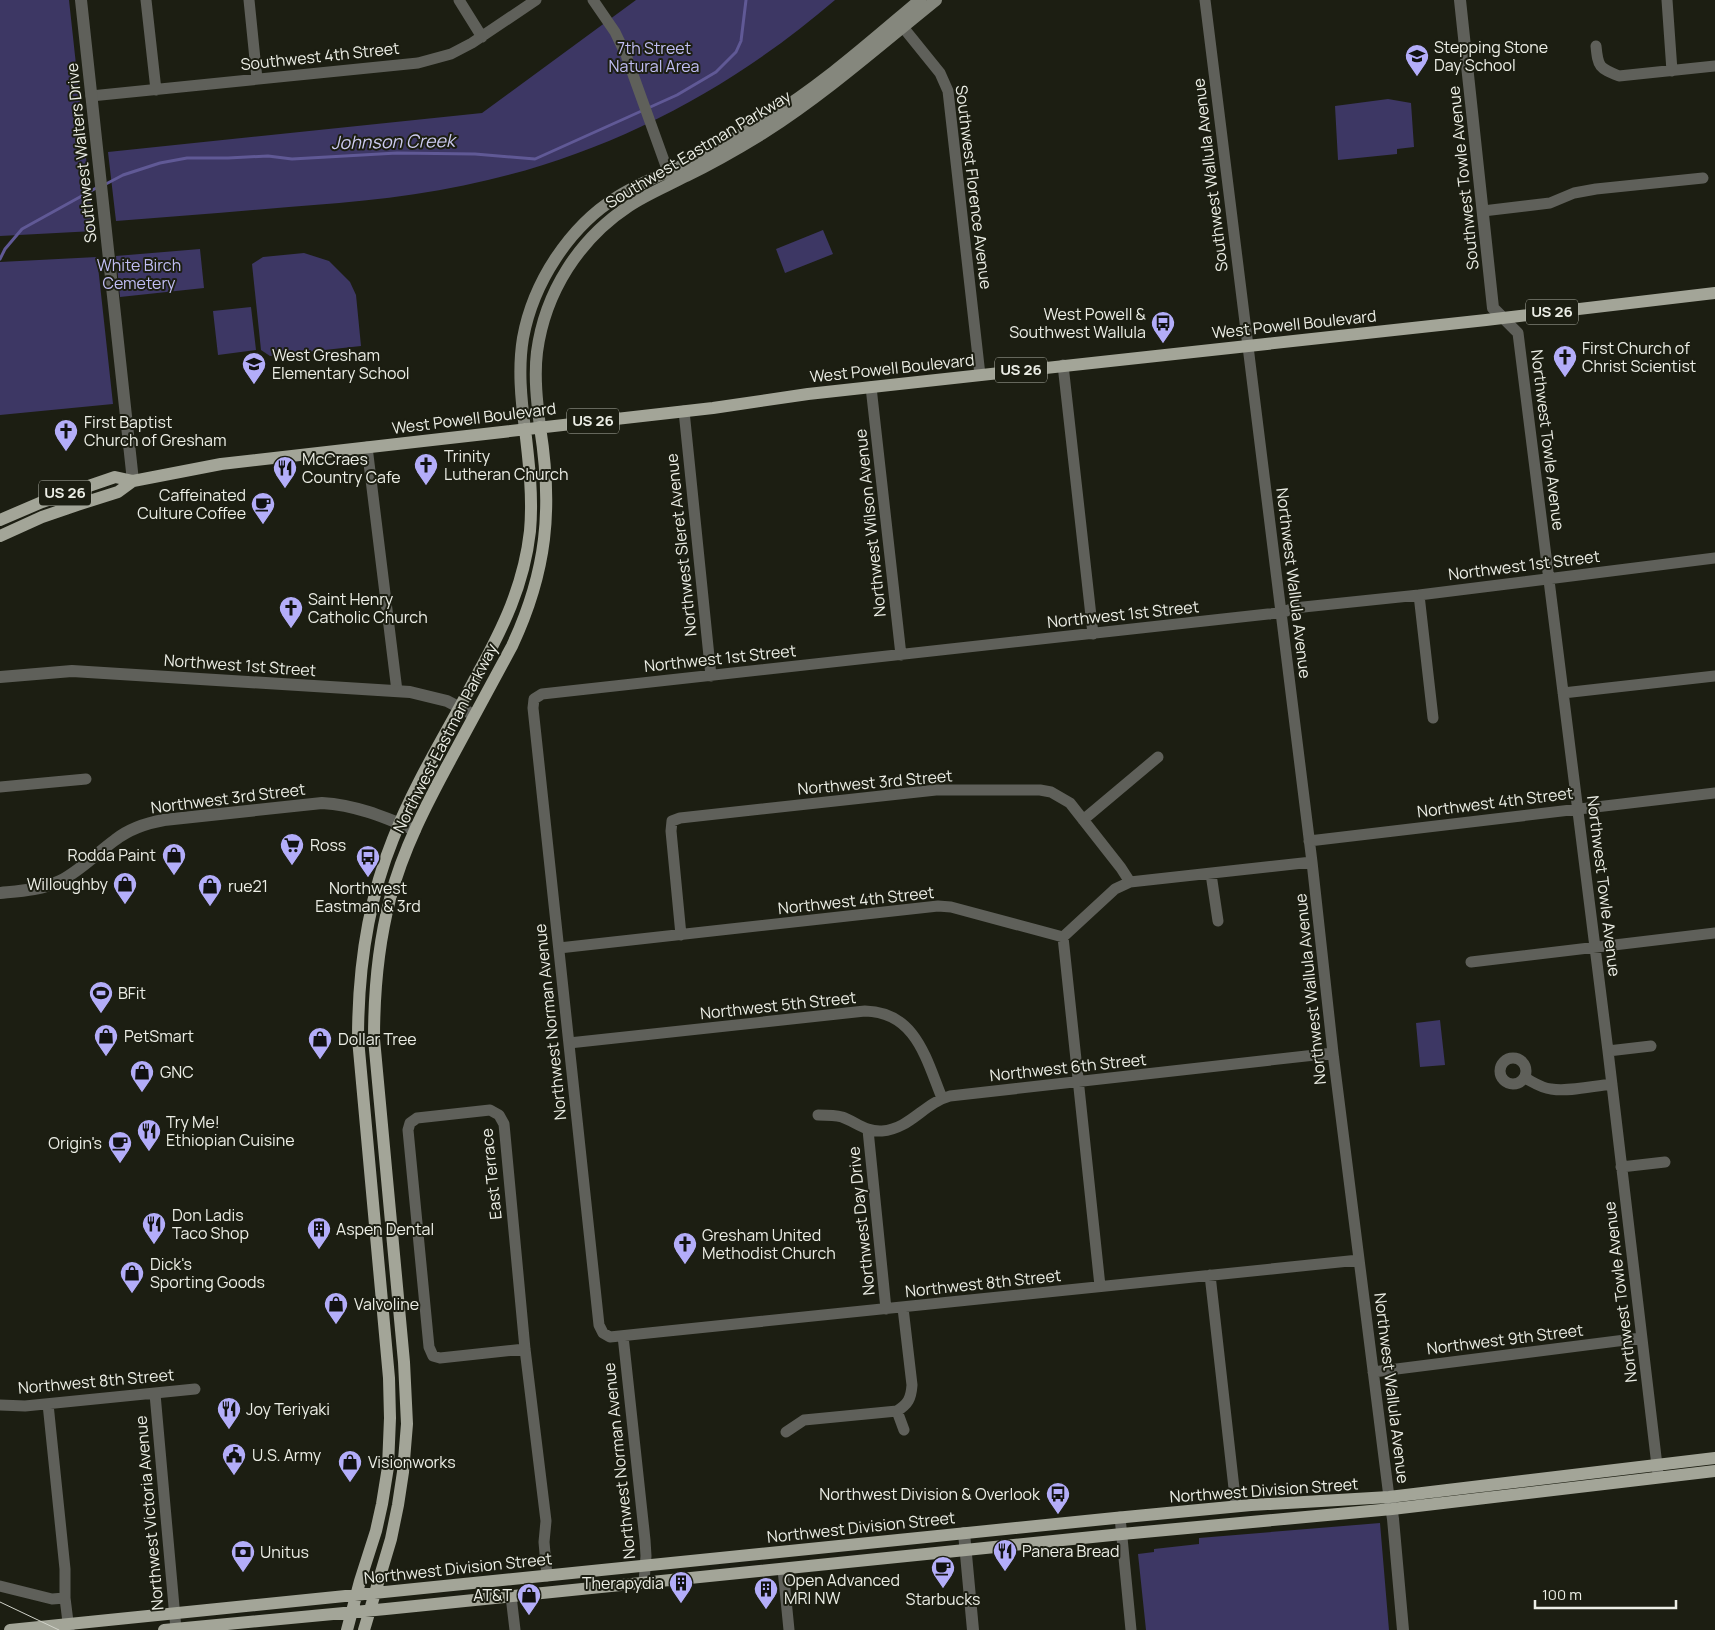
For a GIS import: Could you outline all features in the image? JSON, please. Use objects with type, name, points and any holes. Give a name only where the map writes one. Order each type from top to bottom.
[{"type":"main road","name":"Southwest Eastman Parkway","points":[[525,429],[521,381],[523,338],[531,309],[544,277],[563,248],[593,214],[631,188],[670,178],[734,151],[795,112],[834,83],[900,23],[920,0]]},
{"type":"main road","name":"Southwest Eastman Parkway","points":[[900,23],[936,0]]},
{"type":"main road","name":"Southwest Eastman Parkway","points":[[540,427],[536,390],[537,352],[547,310],[560,279],[574,258],[603,226],[670,178]]},
{"type":"main road","name":"West Powell Boulevard","points":[[0,520],[34,505],[115,477],[133,480],[221,464],[684,411],[871,387],[1715,293]]},
{"type":"main road","name":"Northwest Eastman Parkway","points":[[364,1630],[398,1505],[407,1424],[404,1362],[375,1055],[374,1008],[379,953],[385,918],[396,878],[423,810],[518,632],[529,607],[543,550],[547,513],[546,473],[540,427]]},
{"type":"main road","name":"Northwest Eastman Parkway","points":[[347,1630],[382,1504],[388,1466],[390,1418],[389,1378],[359,1060],[358,1000],[362,961],[370,914],[382,868],[400,823],[432,758],[506,620],[518,588],[525,559],[531,511],[530,470],[525,429]]},
{"type":"main road","name":"West Powell Boulevard","points":[[0,536],[42,518],[118,492],[133,480]]},
{"type":"main road","name":"Northwest Division Street","points":[[170,1629],[368,1611],[1122,1534],[1657,1471],[1715,1458]]},
{"type":"main road","name":"Northwest Division Street","points":[[1657,1471],[1715,1471]]},
{"type":"main road","name":"Northwest Division Street","points":[[10,1630],[69,1627],[174,1613],[1236,1506],[1390,1503]]},
{"type":"street","name":"Southwest Walters Drive","points":[[81,0],[133,480]]},
{"type":"street","points":[[146,0],[156,90]]},
{"type":"street","points":[[249,0],[257,78]]},
{"type":"street","points":[[459,0],[482,37]]},
{"type":"street","name":"Southwest 4th Street","points":[[91,96],[418,63],[451,54],[482,37],[536,0]]},
{"type":"street","points":[[593,0],[615,32],[626,55],[670,178]]},
{"type":"street","name":"Southwest Wallula Avenue","points":[[1204,0],[1247,345]]},
{"type":"street","name":"Southwest Towle Avenue","points":[[1460,0],[1493,308],[1503,318]]},
{"type":"street","points":[[1667,0],[1672,71]]},
{"type":"street","name":"Southwest Florence Avenue","points":[[900,23],[940,73],[948,91],[980,375]]},
{"type":"street","points":[[1596,46],[1598,63],[1605,71],[1619,76],[1715,66]]},
{"type":"street","points":[[1482,212],[1550,203],[1574,193],[1596,188],[1703,178]]},
{"type":"street","name":"Northwest Towle Avenue","points":[[1503,318],[1518,333],[1608,1051],[1657,1471]]},
{"type":"street","name":"Northwest Wallula Avenue","points":[[1247,345],[1390,1503],[1403,1630]]},
{"type":"street","points":[[1064,365],[1093,634]]},
{"type":"street","name":"Northwest Wilson Avenue","points":[[871,387],[901,655]]},
{"type":"street","name":"Northwest Sleret Avenue","points":[[684,411],[711,676]]},
{"type":"street","points":[[367,447],[397,691]]},
{"type":"street","name":"Northwest 1st Street","points":[[534,699],[542,694],[1093,634],[1715,558]]},
{"type":"street","points":[[1419,595],[1433,718]]},
{"type":"street","name":"Northwest 1st Street","points":[[0,677],[72,670],[397,691],[434,697],[461,707],[474,715]]},
{"type":"street","points":[[1563,693],[1715,676]]},
{"type":"street","name":"Northwest Norman Avenue","points":[[534,699],[533,708],[599,1325],[603,1333],[610,1336]]},
{"type":"street","points":[[1083,820],[1158,757]]},
{"type":"street","points":[[0,787],[86,779]]},
{"type":"street","name":"Northwest 3rd Street","points":[[682,935],[671,831],[672,821],[680,818],[936,790],[1040,790],[1061,797],[1070,803],[1130,882]]},
{"type":"street","name":"Northwest 4th Street","points":[[1309,841],[1715,793]]},
{"type":"street","name":"Northwest 3rd Street","points":[[0,893],[36,888],[59,881],[70,875],[116,838],[140,826],[164,820],[322,804],[362,809],[415,830]]},
{"type":"street","points":[[1100,1286],[1063,937],[1115,889],[1130,882],[1312,862]]},
{"type":"street","points":[[1211,874],[1218,922]]},
{"type":"street","name":"Northwest 4th Street","points":[[559,948],[938,906],[1063,937]]},
{"type":"street","points":[[1471,962],[1715,933]]},
{"type":"street","name":"Northwest 5th Street","points":[[569,1043],[876,1011],[897,1019],[914,1035],[921,1046],[942,1098]]},
{"type":"street","points":[[1608,1051],[1651,1046]]},
{"type":"street","name":"Northwest 6th Street","points":[[868,1130],[881,1131],[902,1125],[930,1104],[942,1098],[961,1094],[1333,1053]]},
{"type":"street","points":[[1525,1078],[1539,1086],[1561,1090],[1612,1084]]},
{"type":"street","name":"East Terrace","points":[[525,1349],[440,1358],[433,1356],[429,1347],[408,1130],[410,1122],[417,1118],[490,1110],[500,1115],[504,1124],[525,1349],[546,1521],[544,1542],[547,1576]]},
{"type":"street","points":[[818,1115],[842,1117],[868,1130]]},
{"type":"street","name":"Northwest Day Drive","points":[[868,1130],[886,1309]]},
{"type":"street","points":[[1621,1167],[1665,1162]]},
{"type":"street","name":"Northwest 8th Street","points":[[610,1336],[903,1308],[1359,1260]]},
{"type":"street","points":[[1210,1275],[1236,1506]]},
{"type":"street","points":[[786,1432],[804,1420],[897,1411],[906,1406],[912,1396],[912,1385],[903,1308]]},
{"type":"street","name":"Northwest Norman Avenue","points":[[623,1336],[645,1540],[646,1565],[644,1582]]},
{"type":"street","name":"Northwest 9th Street","points":[[1373,1372],[1641,1338]]},
{"type":"street","name":"Northwest 8th Street","points":[[0,1405],[25,1406],[195,1389]]},
{"type":"street","name":"Northwest Victoria Avenue","points":[[154,1394],[174,1613],[170,1629]]},
{"type":"street","points":[[48,1404],[69,1627]]},
{"type":"street","points":[[897,1411],[904,1430]]},
{"type":"street","points":[[1120,1517],[1132,1630]]},
{"type":"street","points":[[964,1533],[973,1630]]},
{"type":"street","points":[[783,1569],[789,1630]]},
{"type":"street","points":[[0,1586],[52,1599],[65,1598]]},
{"type":"street","points":[[512,1596],[515,1630]]},
{"type":"green space","points":[[0,0],[69,0],[94,231],[0,236]]},
{"type":"green space","name":"7th Street Natural Area","points":[[636,0],[835,0],[757,60],[715,87],[628,133],[536,167],[464,186],[389,198],[116,221],[108,152],[482,113]]},
{"type":"green space","points":[[1388,99],[1411,103],[1414,147],[1397,149],[1397,154],[1338,160],[1335,106]]},
{"type":"green space","points":[[823,230],[833,254],[785,273],[776,249]]},
{"type":"green space","name":"White Birch Cemetery","points":[[200,249],[204,288],[120,297],[116,256]]},
{"type":"green space","points":[[304,253],[329,261],[350,282],[356,295],[361,346],[270,356],[261,350],[252,264],[263,257]]},
{"type":"green space","points":[[97,257],[113,404],[0,415],[0,262]]},
{"type":"green space","points":[[251,307],[256,350],[218,355],[213,311]]},
{"type":"green space","points":[[1440,1020],[1445,1065],[1420,1067],[1416,1023]]},
{"type":"green space","points":[[1380,1523],[1389,1630],[1146,1630],[1138,1554],[1154,1552],[1154,1549],[1199,1544],[1199,1538]]},
{"type":"waterway","name":"Johnson Creek","points":[[104,185],[123,175],[160,163],[187,158],[268,156],[292,159],[397,153],[475,154],[535,159],[677,95],[716,72],[736,52],[741,41],[746,0]]},
{"type":"waterway","name":"Johnson Creek","points":[[0,259],[5,249],[22,229],[98,187]]},
{"type":"tram line","points":[[0,1602],[59,1630]]},
{"type":"place","name":"Stepping Stone Day School","points":[[1417,77]]},
{"type":"place","name":"West Powell & Southwest Wallula","points":[[1163,344]]},
{"type":"place","name":"First Church of Christ Scientist","points":[[1565,378]]},
{"type":"place","name":"West Gresham Elementary School","points":[[254,385]]},
{"type":"place","name":"First Baptist Church of Gresham","points":[[66,452]]},
{"type":"place","name":"Trinity Lutheran Church","points":[[426,486]]},
{"type":"place","name":"McCraes Country Cafe","points":[[285,489]]},
{"type":"place","name":"Caffeinated Culture Coffee","points":[[263,525]]},
{"type":"place","name":"Saint Henry Catholic Church","points":[[291,629]]},
{"type":"place","name":"Ross","points":[[292,866]]},
{"type":"place","name":"Rodda Paint","points":[[174,876]]},
{"type":"place","name":"Northwest Eastman & 3rd","points":[[368,878]]},
{"type":"place","name":"Willoughby","points":[[125,905]]},
{"type":"place","name":"rue21","points":[[210,907]]},
{"type":"place","name":"BFit","points":[[101,1014]]},
{"type":"place","name":"PetSmart","points":[[106,1057]]},
{"type":"place","name":"Dollar Tree","points":[[320,1060]]},
{"type":"place","name":"GNC","points":[[142,1093]]},
{"type":"place","name":"Try Me! Ethiopian Cuisine","points":[[149,1152]]},
{"type":"place","name":"Origin's","points":[[120,1164]]},
{"type":"place","name":"Don Ladis Taco Shop","points":[[154,1245]]},
{"type":"place","name":"Aspen Dental","points":[[319,1250]]},
{"type":"place","name":"Gresham United Methodist Church","points":[[685,1265]]},
{"type":"place","name":"Dick's Sporting Goods","points":[[132,1294]]},
{"type":"place","name":"Valvoline","points":[[336,1325]]},
{"type":"place","name":"Joy Teriyaki","points":[[229,1430]]},
{"type":"place","name":"U.S. Army","points":[[234,1476]]},
{"type":"place","name":"Visionworks","points":[[350,1483]]},
{"type":"place","name":"Northwest Division & Overlook","points":[[1058,1515]]},
{"type":"place","name":"Panera Bread","points":[[1005,1572]]},
{"type":"place","name":"Unitus","points":[[243,1573]]},
{"type":"place","name":"Starbucks","points":[[943,1589]]},
{"type":"place","name":"Therapydia","points":[[681,1604]]},
{"type":"place","name":"Open Advanced MRI NW","points":[[766,1610]]},
{"type":"place","name":"AT&T","points":[[529,1616]]}]
